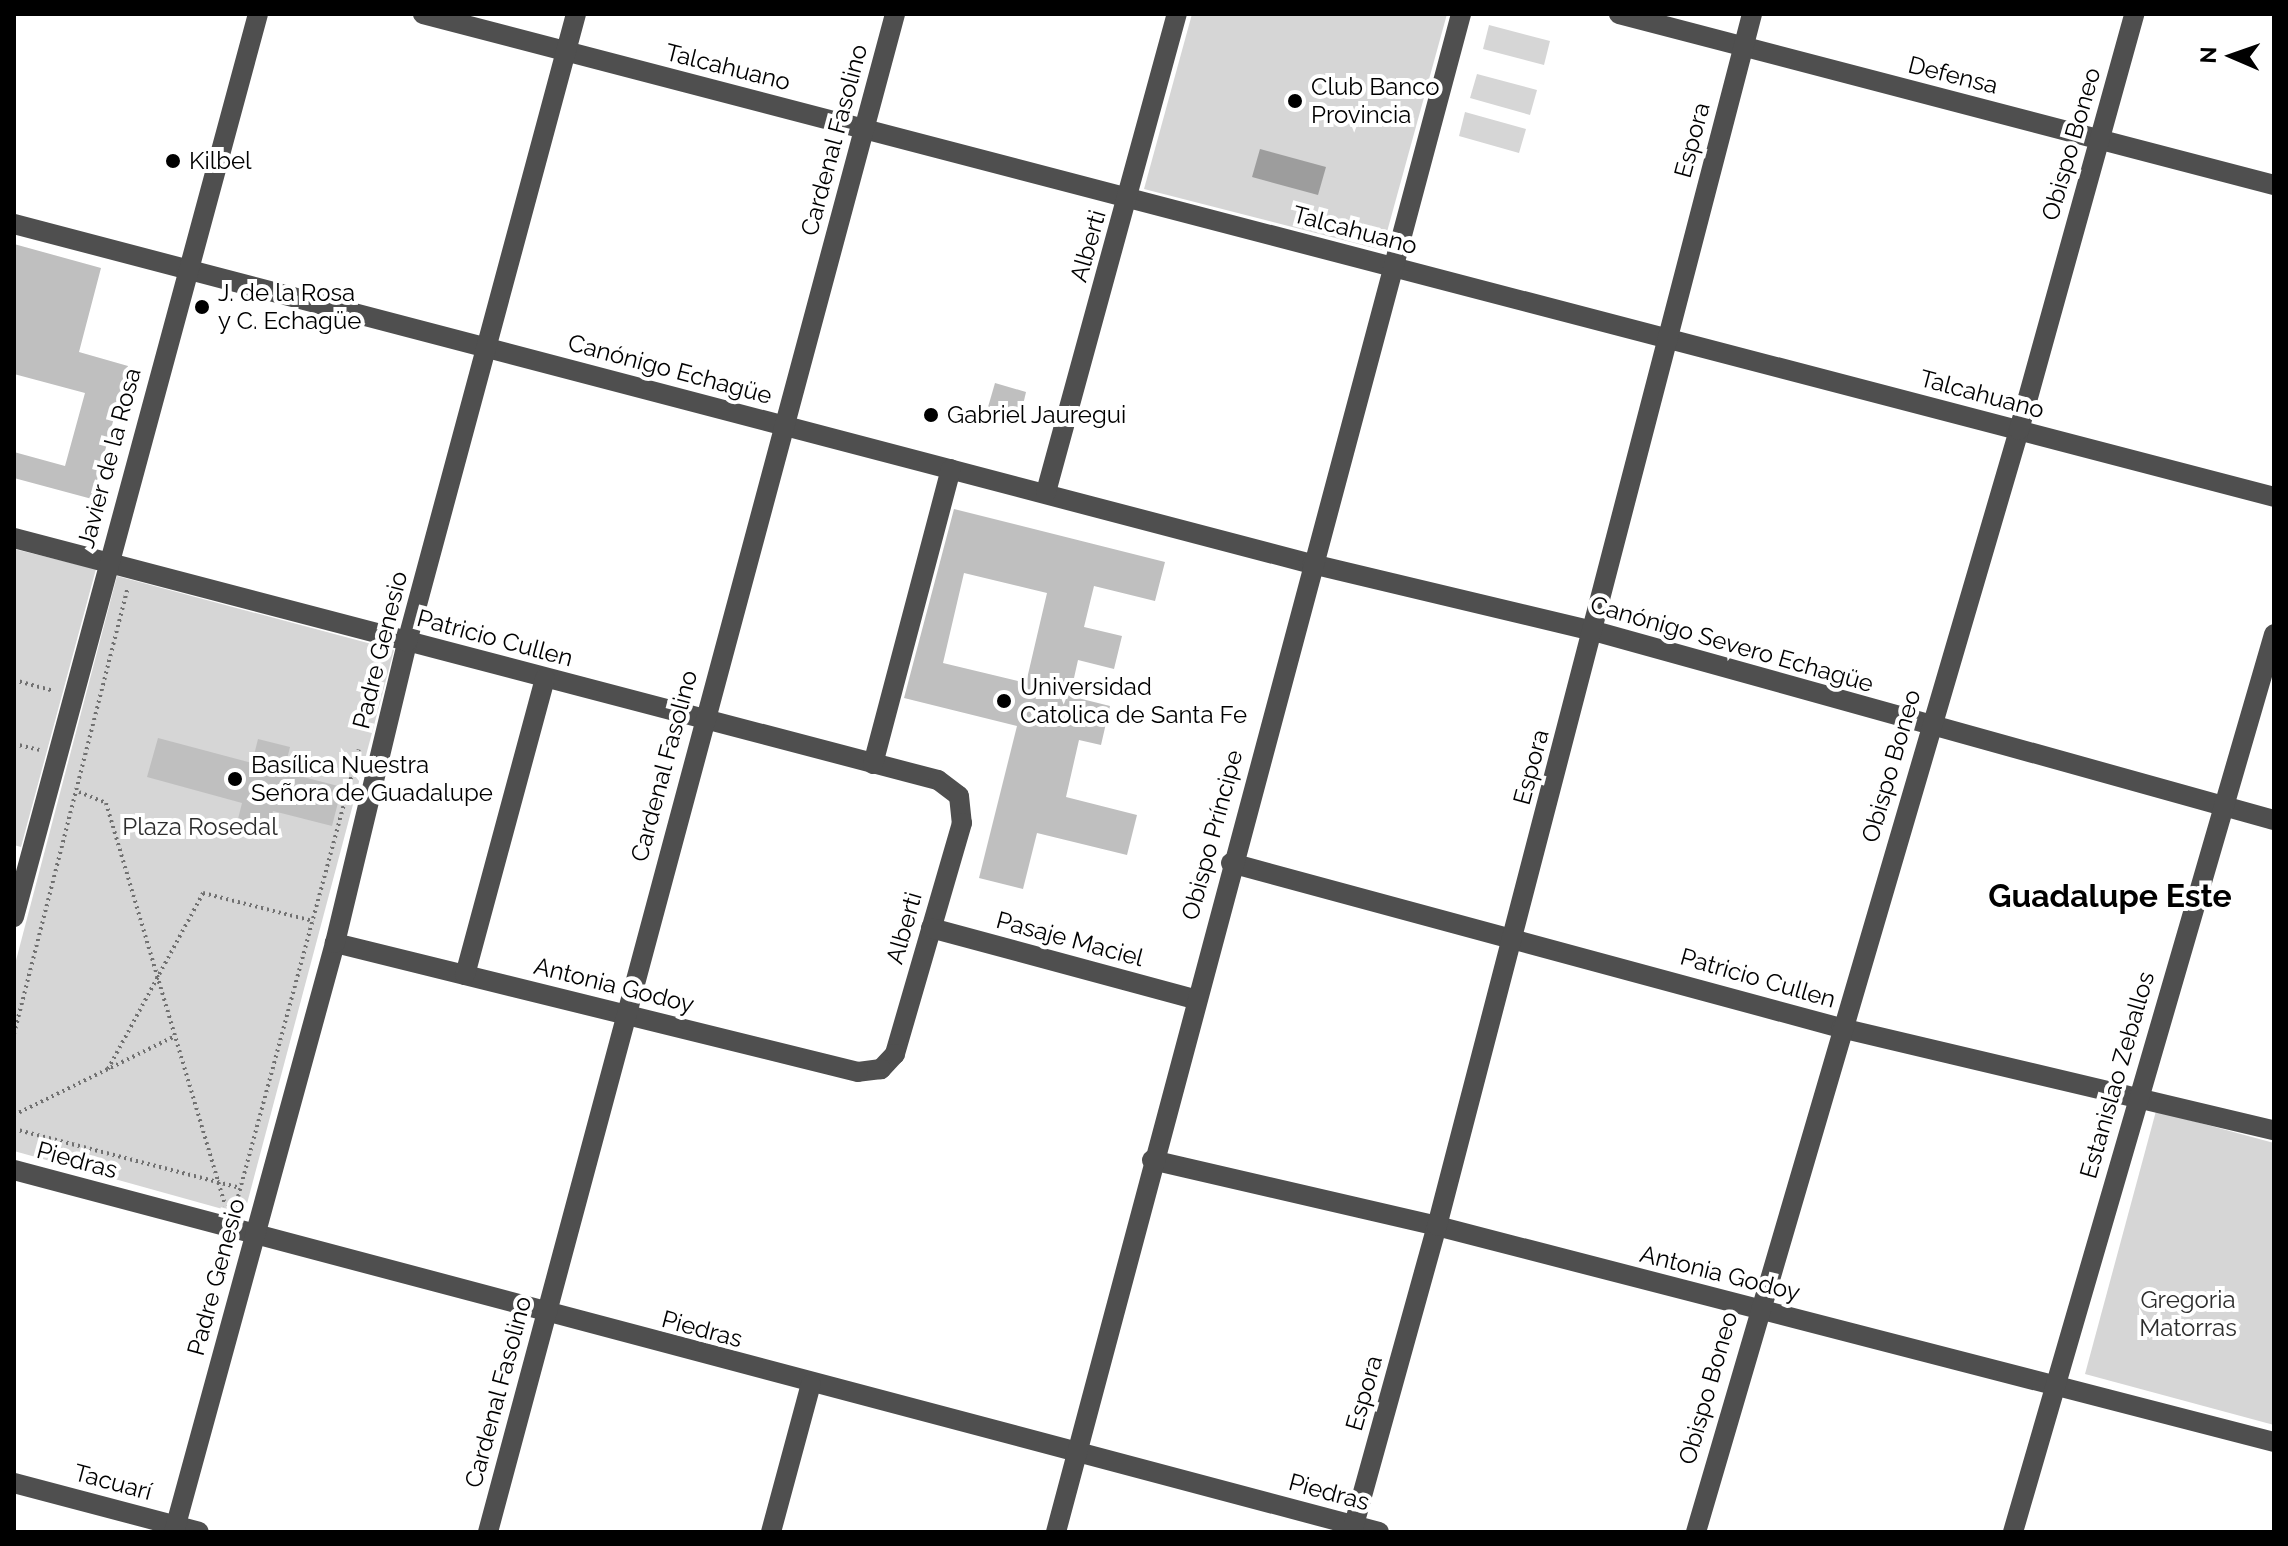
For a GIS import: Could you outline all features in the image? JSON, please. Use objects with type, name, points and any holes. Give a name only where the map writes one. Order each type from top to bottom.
[{"type":"street","name":"Javier de la Rosa","points":[[14,917],[21,858],[56,755],[258,14]]},
{"type":"street","name":"Talcahuano","points":[[423,14],[2274,497]]},
{"type":"street","name":"Padre Genesio","points":[[175,1529],[335,943],[407,642],[576,14]]},
{"type":"street","name":"Cardenal Fasolino","points":[[488,1532],[703,719],[895,14]]},
{"type":"street","name":"Alberti","points":[[1046,492],[1177,14]]},
{"type":"street","name":"Obispo Príncipe","points":[[1056,1532],[1231,863],[1461,14]]},
{"type":"street","name":"Defensa","points":[[1619,14],[2274,185]]},
{"type":"street","name":"Espora","points":[[1352,1529],[1437,1226],[1594,631],[1665,338],[1752,14]]},
{"type":"street","name":"Obispo Boneo","points":[[1696,1532],[1757,1309],[2019,430],[2134,14]]},
{"type":"street","name":"Canónigo Echagüe","points":[[14,224],[1312,564]]},
{"type":"street","points":[[873,764],[951,469]]},
{"type":"street","name":"Patricio Cullen","points":[[14,538],[938,780],[959,796]]},
{"type":"street","name":"Canónigo Severo Echagüe","points":[[1312,564],[1594,631],[1930,727],[2274,820]]},
{"type":"street","name":"Estanislao Zeballos","points":[[2013,1532],[2274,634]]},
{"type":"street","points":[[465,975],[545,679]]},
{"type":"street","name":"Alberti","points":[[881,1069],[895,1054],[962,823],[959,796]]},
{"type":"street","name":"Patricio Cullen","points":[[1231,863],[1512,936],[1841,1028],[2274,1130]]},
{"type":"street","name":"Pasaje Maciel","points":[[931,928],[1195,999]]},
{"type":"street","name":"Antonia Godoy","points":[[335,943],[858,1072],[881,1069]]},
{"type":"street","name":"Antonia Godoy","points":[[1152,1160],[1437,1226],[2274,1442]]},
{"type":"street","name":"Piedras","points":[[14,1170],[232,1220],[254,1236],[1077,1453],[1352,1529],[1379,1532]]},
{"type":"street","points":[[771,1532],[811,1384]]},
{"type":"street","name":"Tacuarí","points":[[14,1483],[175,1529],[199,1532]]},
{"type":"path","points":[[14,1034],[79,792],[130,580]]},
{"type":"path","points":[[14,680],[72,695]]},
{"type":"path","points":[[232,1220],[361,742]]},
{"type":"path","points":[[14,744],[56,755]]},
{"type":"path","points":[[79,792],[106,803],[156,984],[232,1220]]},
{"type":"path","points":[[108,1069],[203,893],[313,921]]},
{"type":"path","points":[[14,1115],[173,1037]]},
{"type":"path","points":[[14,1129],[265,1196]]},
{"type":"green space","name":"Club Banco Provincia","points":[[1192,14],[1447,14],[1382,250],[1144,189]]},
{"type":"green space","points":[[1489,25],[1550,41],[1544,65],[1483,49]]},
{"type":"green space","points":[[1477,74],[1537,90],[1530,115],[1470,98]]},
{"type":"green space","points":[[1465,112],[1526,129],[1519,153],[1459,136]]},
{"type":"green space","points":[[14,549],[96,569],[21,847],[14,845]]},
{"type":"green space","name":"Plaza Rosedal","points":[[117,576],[394,650],[244,1215],[14,1151],[14,968]]},
{"type":"green space","name":"Gregoria Matorras","points":[[2156,1111],[2274,1143],[2274,1425],[2085,1374]]},
{"type":"shaded area","points":[[1260,149],[1326,167],[1318,195],[1252,177]]},
{"type":"building","points":[[14,244],[101,268],[79,352],[128,366],[92,499],[14,478],[14,452],[65,466],[85,393],[14,374]]},
{"type":"building","points":[[995,383],[1026,392],[1019,422],[986,414]]},
{"type":"building","name":"Universidad Catolica de Santa Fe","points":[[954,509],[1165,562],[1155,601],[1094,586],[1084,627],[1122,636],[1114,669],[1078,660],[1070,696],[1110,706],[1101,745],[1079,740],[1066,797],[1137,815],[1127,855],[1037,833],[1023,889],[979,878],[1017,726],[904,698]],"holes":[[[964,573],[1047,593],[1026,683],[943,663]]]},
{"type":"building","points":[[158,738],[252,763],[258,739],[290,747],[284,772],[342,787],[332,826],[273,811],[267,835],[236,827],[242,803],[147,777]]},
{"type":"place","name":"Club Banco Provincia","points":[[1295,101]]},
{"type":"place","name":"Kilbel","points":[[173,161]]},
{"type":"place","name":"J. de la Rosa y C. Echagüe","points":[[202,307]]},
{"type":"place","name":"Gabriel Jauregui","points":[[931,415]]},
{"type":"place","name":"Universidad Catolica de Santa Fe","points":[[1004,701]]},
{"type":"place","name":"Basílica Nuestra Señora de Guadalupe","points":[[235,779]]},
{"type":"district","name":"Guadalupe Este","points":[[2110,896]]}]
